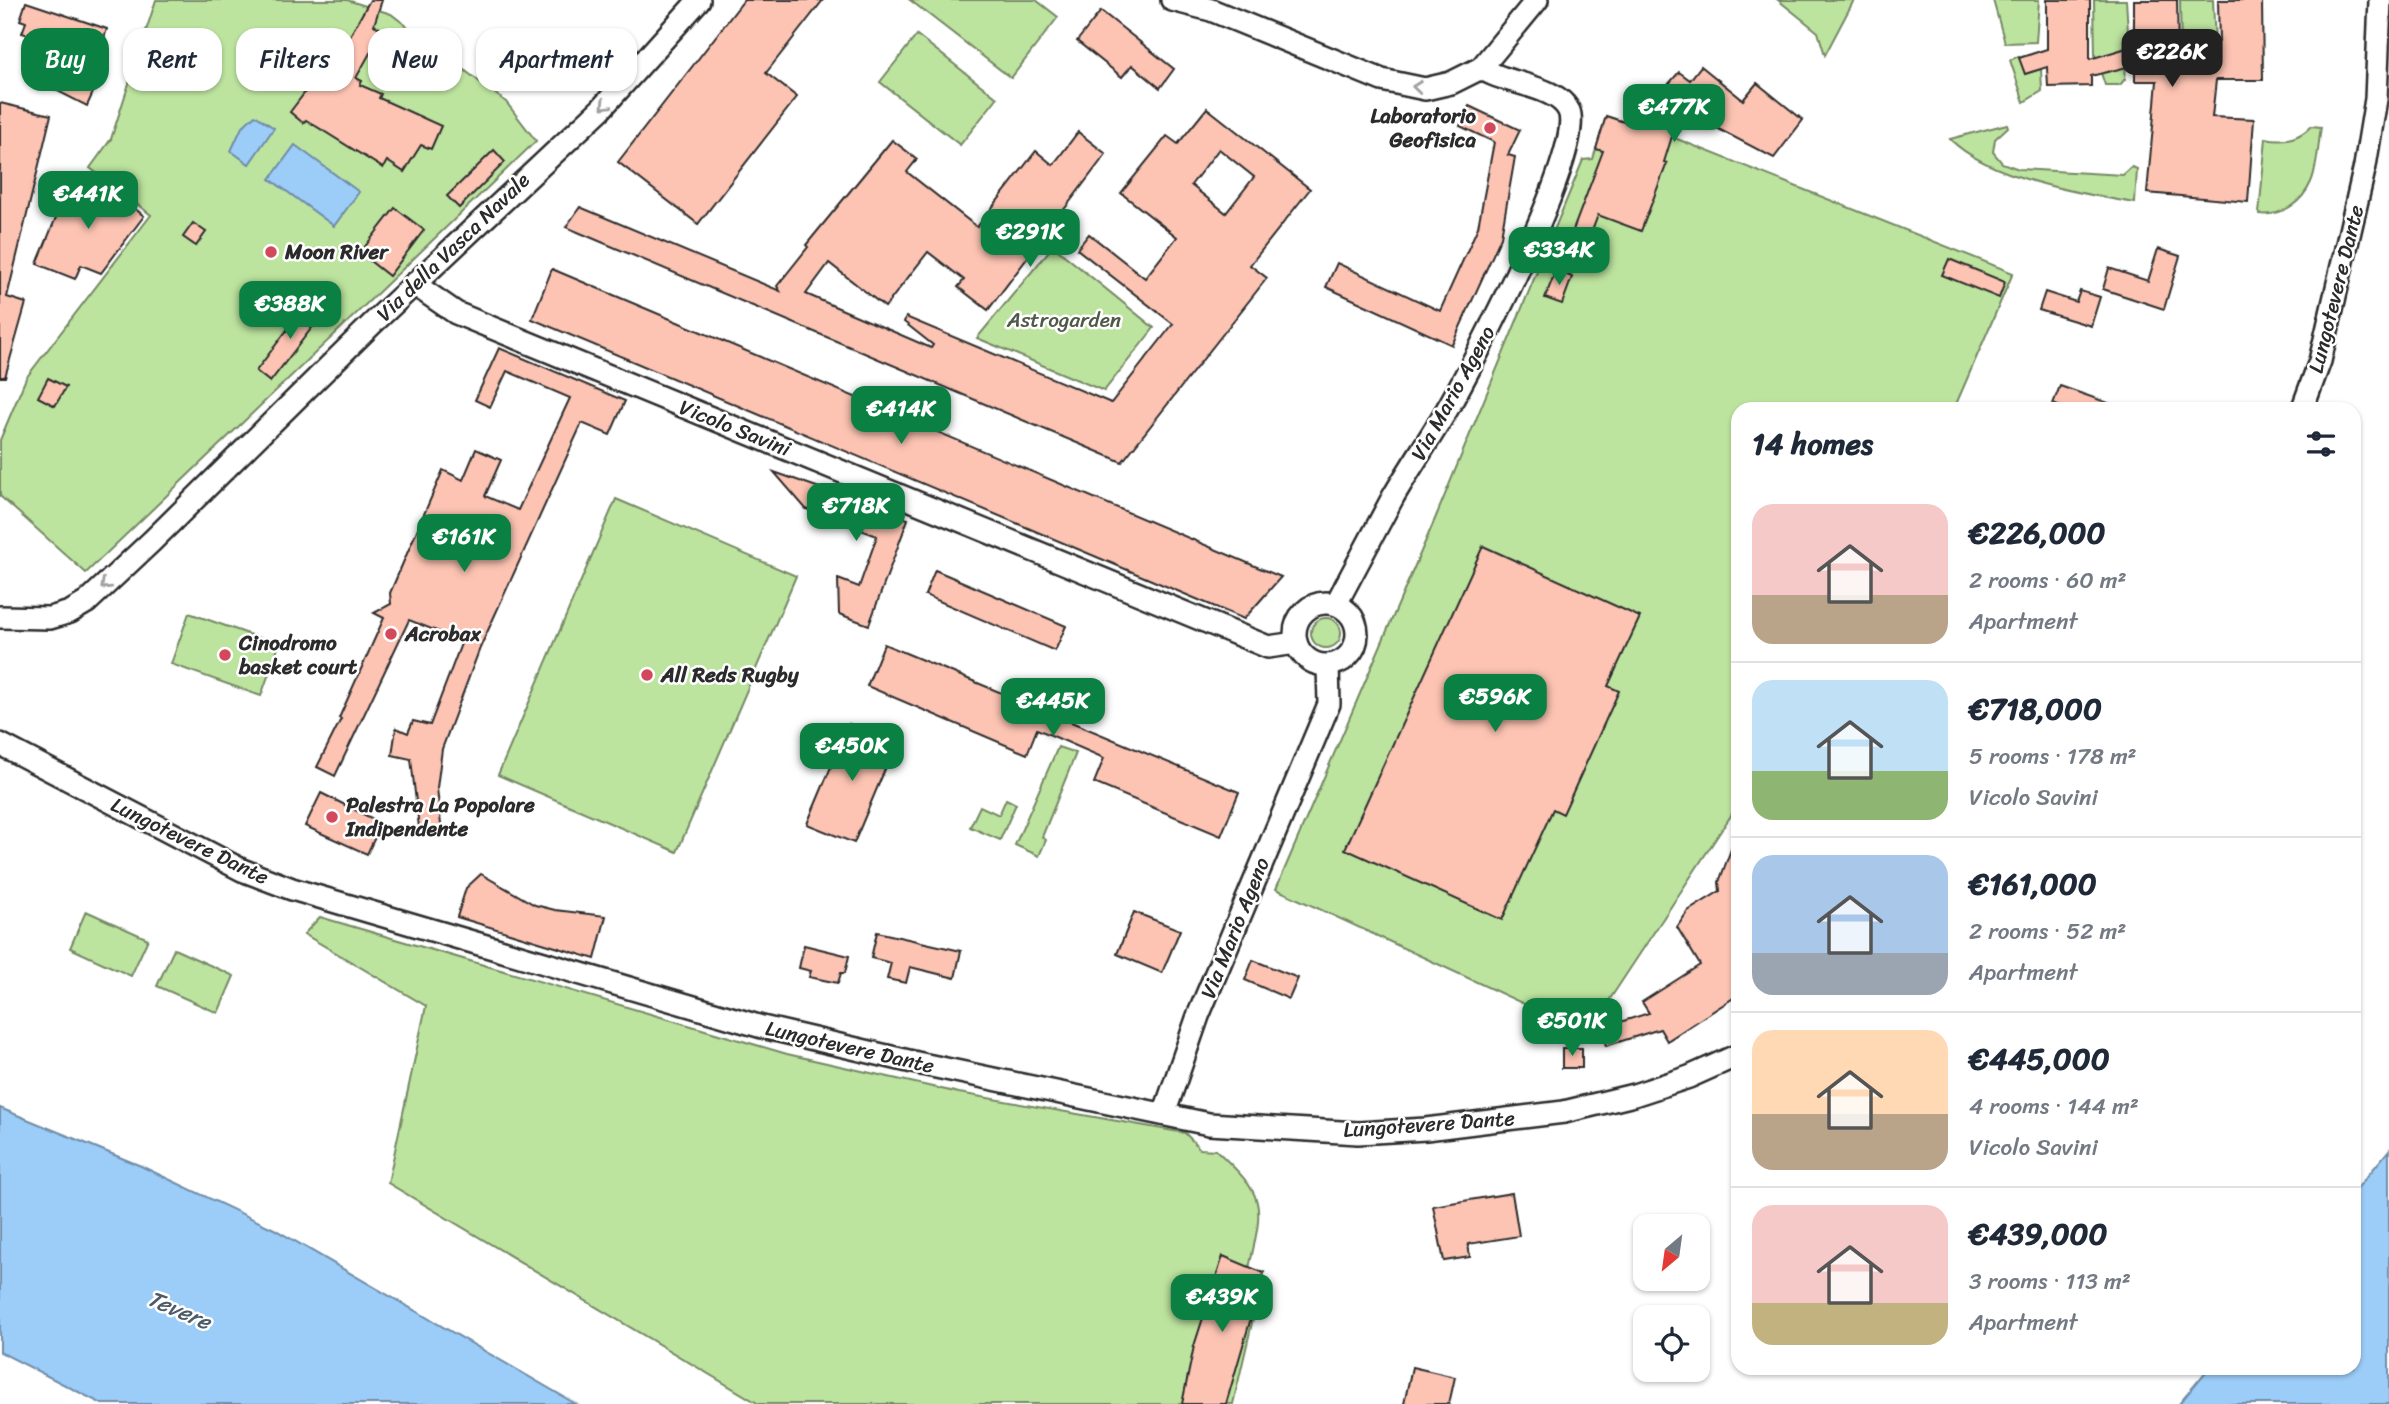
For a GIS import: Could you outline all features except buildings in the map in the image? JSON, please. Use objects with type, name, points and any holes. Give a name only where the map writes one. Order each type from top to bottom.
[{"type":"street","name":"Via della Vasca Navale","points":[[0,617],[37,619],[70,612],[87,602],[414,284],[601,109],[699,0]]},
{"type":"street","points":[[1172,0],[1211,10],[1364,74],[1425,89],[1444,86],[1481,68],[1537,0]]},
{"type":"street","name":"Lungotevere Dante","points":[[2305,402],[2320,361],[2365,166],[2376,99],[2380,0]]},
{"type":"street","name":"Via Mario Ageno","points":[[1336,604],[1395,494],[1449,406],[1496,317],[1560,173],[1571,132],[1567,107],[1558,97],[1491,75],[1481,68]]},
{"type":"street","name":"Vicolo Savini","points":[[414,284],[456,313],[1268,647],[1296,643]]},
{"type":"street","points":[[1316,604],[1336,604],[1352,617],[1357,637],[1347,656],[1328,665],[1308,659],[1296,643],[1296,624],[1307,608],[1316,604]]},
{"type":"street","name":"Via Mario Ageno","points":[[1164,1114],[1198,1016],[1329,704],[1328,665]]},
{"type":"street","name":"Lungotevere Dante","points":[[0,744],[242,870],[292,889],[596,981],[762,1027],[930,1066],[1209,1124],[1358,1133],[1426,1129],[1564,1112],[1634,1095],[1689,1077],[1731,1058]]},
{"type":"green space","name":"Moon River","points":[[156,0],[347,0],[391,14],[409,28],[368,28],[368,91],[462,91],[462,68],[476,79],[476,91],[492,91],[506,102],[536,141],[86,573],[0,496],[0,440],[26,378],[151,215],[90,168],[111,139],[127,91],[222,91],[222,28],[147,28]]},
{"type":"green space","points":[[910,0],[1036,0],[1058,17],[1011,78]]},
{"type":"green space","points":[[1778,0],[1854,0],[1825,55],[1818,32]]},
{"type":"green space","points":[[1993,0],[2039,0],[2036,42],[2005,43]]},
{"type":"green space","points":[[2094,0],[2126,0],[2129,47],[2105,55],[2126,67],[2125,79],[2120,85],[2105,85],[2095,55]]},
{"type":"green space","points":[[2180,0],[2213,0],[2215,44],[2191,81],[2181,51]]},
{"type":"green space","points":[[917,35],[997,98],[960,145],[880,82]]},
{"type":"green space","points":[[2019,56],[2025,74],[2041,69],[2042,91],[2024,102],[2010,60]]},
{"type":"green space","points":[[1606,116],[1672,137],[2013,273],[1957,402],[1731,402],[1731,816],[1608,1002],[1552,1017],[1276,889],[1435,519],[1583,160],[1593,159]]},
{"type":"green space","points":[[2007,124],[2008,127],[1995,139],[1993,152],[2002,163],[2019,169],[2123,175],[2132,167],[2137,169],[2135,203],[2063,189],[2011,174],[1967,153],[1950,139]]},
{"type":"green space","points":[[2311,126],[2321,127],[2315,169],[2307,190],[2283,211],[2259,214],[2266,138],[2291,138]]},
{"type":"green space","name":"Astrogarden","points":[[1053,246],[1154,328],[1104,391],[977,338]]},
{"type":"green space","name":"All Reds Rugby","points":[[616,499],[796,576],[677,852],[498,775]]},
{"type":"green space","name":"Cinodromo basket court","points":[[189,613],[279,645],[261,696],[171,664]]},
{"type":"green space","points":[[1326,618],[1337,622],[1341,633],[1337,644],[1326,648],[1315,644],[1311,633],[1315,622]]},
{"type":"green space","points":[[1058,747],[1076,753],[1042,837],[1046,840],[1039,856],[1015,845]]},
{"type":"green space","points":[[1006,799],[1016,804],[1000,840],[970,827],[980,806],[999,815]]},
{"type":"green space","points":[[86,911],[148,939],[131,976],[70,948]]},
{"type":"green space","points":[[320,917],[787,1054],[959,1093],[1185,1133],[1200,1149],[1216,1150],[1244,1179],[1257,1202],[1257,1228],[1249,1268],[1264,1272],[1233,1404],[759,1404],[388,1183],[426,1006],[304,934]]},
{"type":"green space","points":[[174,949],[234,976],[218,1013],[157,986]]},
{"type":"water","points":[[255,115],[274,128],[249,164],[231,151],[242,127]]},
{"type":"water","points":[[295,145],[359,192],[334,226],[270,179]]},
{"type":"water","name":"Tevere","points":[[0,1108],[141,1166],[274,1229],[576,1404],[102,1404],[0,1352]]},
{"type":"water","points":[[2389,1150],[2389,1404],[2179,1404],[2203,1375],[2361,1375],[2361,1184]]},
{"type":"place","name":"Laboratorio Geofisica","points":[[1490,128]]},
{"type":"place","name":"Moon River","points":[[271,252]]},
{"type":"place","name":"Acrobax","points":[[391,634]]},
{"type":"place","name":"Cinodromo basket court","points":[[225,655]]},
{"type":"place","name":"All Reds Rugby","points":[[647,675]]},
{"type":"place","name":"Palestra La Popolare Indipendente","points":[[332,817]]}]
